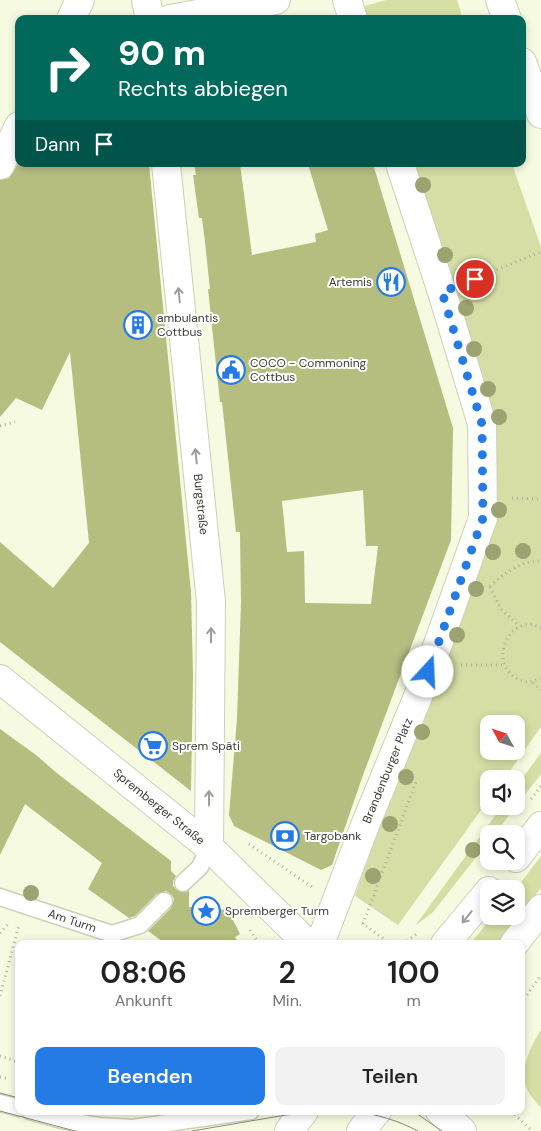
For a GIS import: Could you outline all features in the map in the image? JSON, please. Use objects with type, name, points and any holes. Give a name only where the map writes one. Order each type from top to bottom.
[{"type":"street","points":[[73,15],[80,0]]},
{"type":"street","points":[[146,0],[149,15]]},
{"type":"street","points":[[192,15],[276,0]]},
{"type":"street","points":[[347,0],[352,15]]},
{"type":"street","points":[[500,0],[506,15]]},
{"type":"street","points":[[526,73],[541,114]]},
{"type":"street","points":[[0,165],[15,134]]},
{"type":"street","name":"Burgstraße","points":[[166,167],[211,602],[209,847]]},
{"type":"street","name":"Brandenburger Platz","points":[[322,940],[428,672],[483,518],[482,424],[442,292],[401,167]]},
{"type":"street","name":"Spremberger Straße","points":[[0,679],[209,847],[304,940]]},
{"type":"street","points":[[525,846],[541,826]]},
{"type":"street","points":[[498,880],[506,870]]},
{"type":"street","points":[[448,940],[480,902]]},
{"type":"street","points":[[517,940],[541,909]]},
{"type":"street","points":[[288,1131],[301,1115]]},
{"type":"street","points":[[361,1131],[374,1115]]},
{"type":"street","points":[[444,1115],[462,1131]]},
{"type":"lane","points":[[183,883],[200,867],[209,847]]},
{"type":"lane","name":"Am Turm","points":[[0,897],[112,934],[140,925],[164,901]]},
{"type":"lane","points":[[0,1103],[15,1107]]},
{"type":"lane","points":[[44,1115],[100,1126],[133,1128],[222,1115]]},
{"type":"path","points":[[442,292],[541,252]]},
{"type":"path","points":[[0,426],[15,422]]},
{"type":"path","points":[[475,543],[490,586],[501,609],[519,626]]},
{"type":"path","points":[[486,595],[490,586],[510,569],[534,561],[541,561]]},
{"type":"path","points":[[541,628],[527,625],[519,626],[507,637],[502,651],[503,665],[511,675],[522,681],[533,683],[541,690]]},
{"type":"path","points":[[463,657],[460,665],[503,665]]},
{"type":"path","points":[[533,683],[541,678]]},
{"type":"path","points":[[363,924],[418,776]]},
{"type":"path","points":[[209,847],[234,833],[385,940]]},
{"type":"path","points":[[0,996],[24,906]]},
{"type":"path","points":[[525,998],[541,976]]},
{"type":"path","points":[[0,1056],[15,1061]]},
{"type":"path","points":[[515,1115],[532,1131]]},
{"type":"green space","points":[[386,0],[457,0],[462,15],[360,15],[358,8]]},
{"type":"green space","points":[[409,167],[513,167],[541,247],[541,727],[525,749],[525,715],[480,715],[480,760],[518,760],[510,770],[480,770],[480,811],[398,925],[355,896],[487,518],[488,443]]},
{"type":"green space","points":[[541,753],[541,774],[525,794],[525,775]]},
{"type":"green space","points":[[495,815],[509,815],[502,825],[488,825]]},
{"type":"green space","points":[[480,836],[480,852],[433,912],[415,926]]},
{"type":"green space","points":[[541,856],[541,888],[525,908],[525,880],[523,880]]},
{"type":"green space","points":[[486,925],[512,925],[500,940],[473,940]]},
{"type":"green space","points":[[541,1030],[541,1108],[529,1093],[525,1081],[526,1060]]},
{"type":"building","points":[[16,167],[149,167],[191,592],[193,676],[191,791],[0,642],[0,542],[53,588],[89,543],[70,352],[42,410],[16,398],[0,417],[0,180],[9,178]]},
{"type":"building","points":[[195,167],[240,167],[252,255],[316,242],[315,234],[328,230],[309,167],[374,167],[453,428],[451,540],[363,775],[332,865],[321,870],[234,826],[229,815],[237,719],[241,603],[240,532],[236,532],[222,402],[220,402],[205,242],[202,218],[199,218],[193,175],[196,175]],"holes":[[[363,490],[366,546],[378,546],[371,604],[305,603],[304,551],[287,552],[282,501]]]},
{"type":"building","points":[[0,729],[171,861],[171,871],[176,876],[173,886],[180,892],[189,891],[189,907],[228,910],[240,934],[235,937],[237,940],[160,940],[148,931],[171,908],[174,899],[171,894],[166,891],[157,894],[135,916],[129,918],[88,889],[102,863],[25,804],[0,855]]},
{"type":"tram line","points":[[0,1093],[15,1097]]},
{"type":"tram line","points":[[0,1111],[75,1131]]},
{"type":"tram line","points":[[192,1131],[286,1115]]},
{"type":"tram line","points":[[376,1115],[418,1131]]},
{"type":"tram line","points":[[419,1115],[442,1131]]},
{"type":"place","name":"Artemis","points":[[391,282]]},
{"type":"place","name":"ambulantis Cottbus","points":[[138,325]]},
{"type":"place","name":"COCO - Commoning Cottbus","points":[[231,370]]},
{"type":"place","name":"Sprem Späti","points":[[153,746]]},
{"type":"place","name":"Targobank","points":[[285,836]]},
{"type":"place","name":"Spremberger Turm","points":[[206,911]]},
{"type":"route","points":[[428,672],[483,518],[482,424],[442,292],[475,279]]}]
